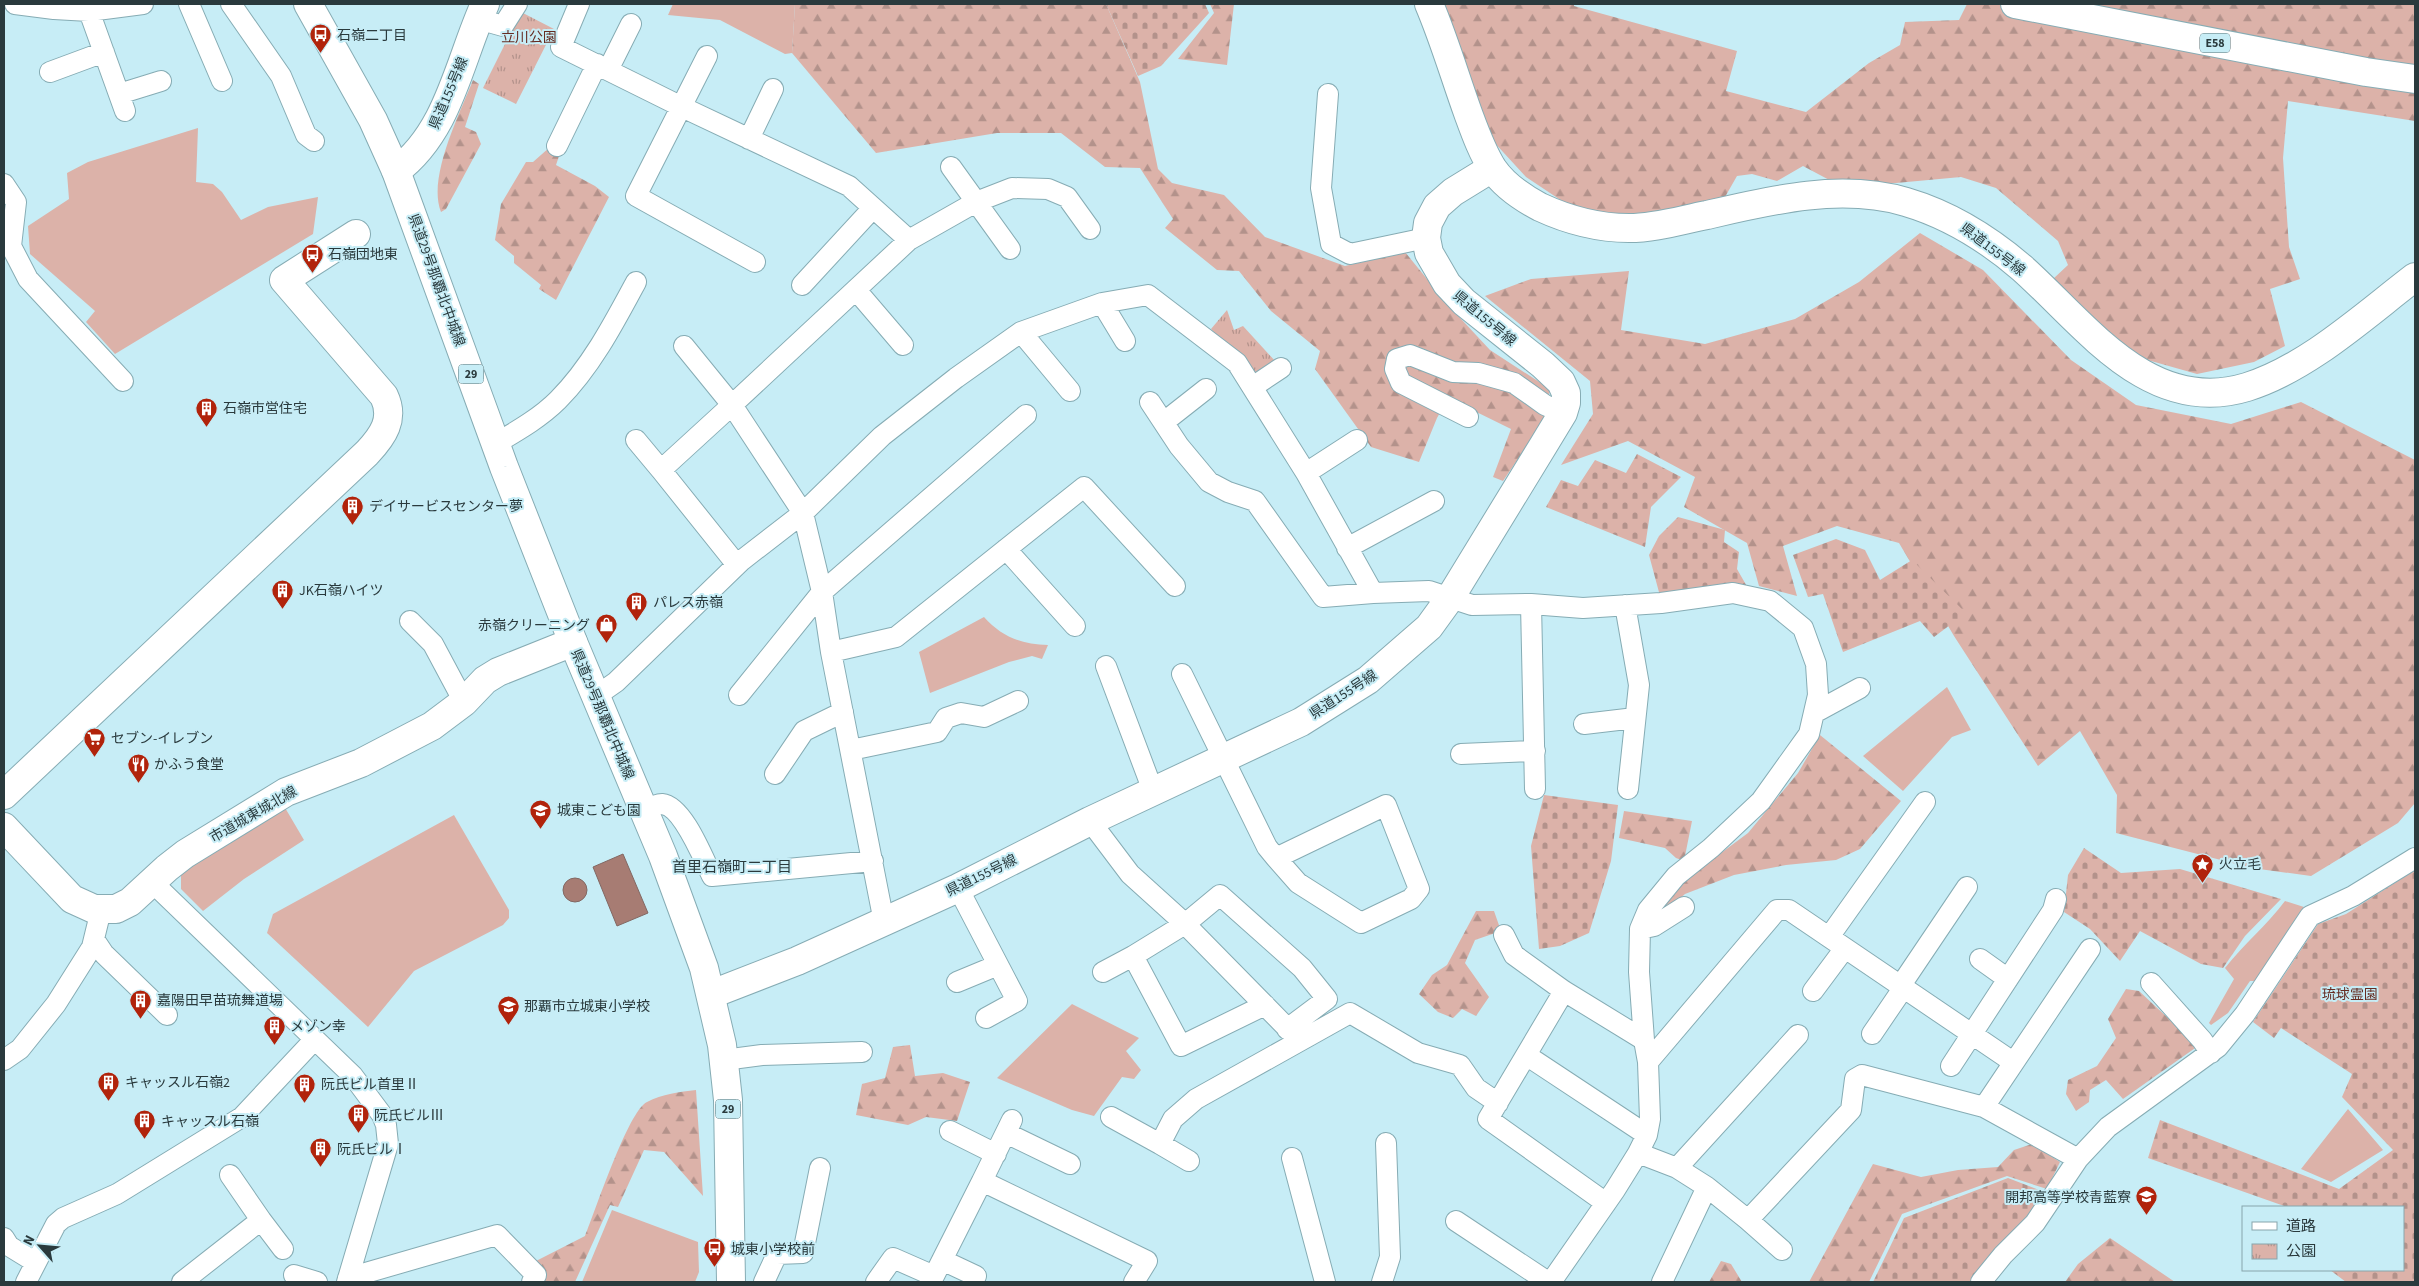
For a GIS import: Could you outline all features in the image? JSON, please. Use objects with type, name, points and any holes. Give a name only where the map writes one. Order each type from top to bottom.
[{"type":"main road","name":"県道29号那覇北中城線","points":[[308,4],[373,120],[396,171],[496,444],[573,642],[644,810],[689,924],[712,994],[724,1060],[730,1142],[731,1282]]},
{"type":"main road","name":"県道155号線","points":[[1429,4],[1476,134],[1492,168],[1511,187],[1534,204],[1570,219],[1595,225],[1648,227],[1810,195],[1868,194],[1903,201],[1950,219],[1991,243],[2051,295],[2097,341],[2136,370],[2156,382],[2199,392],[2214,392],[2247,387],[2282,372],[2313,353],[2415,277]]},
{"type":"main road","name":"E58","points":[[2015,4],[2366,72],[2415,79]]},
{"type":"main road","name":"県道155号線","points":[[396,171],[420,150],[435,128],[481,11]]},
{"type":"main road","points":[[1426,238],[1428,223],[1437,206],[1453,192],[1492,168]]},
{"type":"main road","points":[[4,795],[367,452],[384,433],[389,414],[384,396],[284,280],[356,234]]},
{"type":"main road","name":"県道155号線","points":[[712,994],[788,964],[958,888],[1090,821],[1301,722],[1368,680],[1430,627],[1450,598],[1563,413],[1566,393],[1561,382],[1543,365],[1464,302],[1437,269],[1429,253],[1426,238]]},
{"type":"main road","name":"市道城東城北線","points":[[101,910],[123,907],[185,854],[286,792],[361,763],[432,726],[464,702],[485,680],[498,672],[573,642]]},
{"type":"main road","points":[[4,827],[72,899],[85,906],[101,910]]},
{"type":"street","points":[[15,4],[89,11],[143,4]]},
{"type":"street","points":[[189,4],[222,81]]},
{"type":"street","points":[[231,4],[281,76],[306,135],[314,140]]},
{"type":"street","points":[[481,11],[503,26],[517,4]]},
{"type":"street","points":[[579,4],[561,47],[849,186],[909,240]]},
{"type":"street","points":[[89,11],[122,102],[161,81]]},
{"type":"street","points":[[557,146],[603,67],[631,24]]},
{"type":"street","points":[[50,72],[104,52]]},
{"type":"street","points":[[707,56],[636,196],[755,262]]},
{"type":"street","points":[[749,139],[773,88]]},
{"type":"street","points":[[1328,94],[1321,188],[1330,244],[1350,254],[1426,238]]},
{"type":"street","points":[[951,167],[1010,249]]},
{"type":"street","points":[[4,184],[16,202],[11,246],[28,278],[123,381]]},
{"type":"street","points":[[661,470],[909,240],[976,202],[1012,188],[1048,189],[1067,197],[1090,229]]},
{"type":"street","points":[[802,285],[873,208]]},
{"type":"street","points":[[496,444],[524,426],[558,400],[587,364],[616,319],[636,282]]},
{"type":"street","points":[[856,290],[903,345]]},
{"type":"street","points":[[596,696],[616,682],[736,565],[803,513],[882,436],[956,378],[1021,332],[1102,304],[1148,295],[1237,363],[1254,386],[1306,473],[1373,593]]},
{"type":"street","points":[[1102,304],[1125,341]]},
{"type":"street","points":[[1021,332],[1070,391]]},
{"type":"street","points":[[684,346],[732,405],[803,513],[822,592],[831,652],[884,922]]},
{"type":"street","points":[[1468,417],[1401,383],[1395,369],[1397,359],[1410,355],[1453,372],[1478,373],[1514,383],[1545,405],[1563,413]]},
{"type":"street","points":[[1254,386],[1281,368]]},
{"type":"street","points":[[1164,422],[1206,389]]},
{"type":"street","points":[[1150,402],[1179,446],[1209,482],[1228,492],[1255,502],[1323,597],[1429,591],[1472,605],[1531,604],[1583,608],[1733,593],[1770,601],[1803,628],[1816,664],[1818,695],[1809,734],[1761,800],[1712,848],[1676,876],[1656,898],[1640,929],[1639,972],[1644,1040],[1648,1062],[1650,1119],[1647,1135],[1638,1153],[1606,1203],[1549,1282],[1456,1221]]},
{"type":"street","points":[[739,696],[822,592],[1026,415]]},
{"type":"street","points":[[636,440],[736,565]]},
{"type":"street","points":[[1306,473],[1357,440]]},
{"type":"street","points":[[831,652],[896,637],[1084,487],[1175,586]]},
{"type":"street","points":[[1347,548],[1434,501]]},
{"type":"street","points":[[1006,549],[1075,626]]},
{"type":"street","points":[[1531,604],[1536,789]]},
{"type":"street","points":[[1625,605],[1639,685],[1628,789]]},
{"type":"street","points":[[410,621],[433,644],[464,702]]},
{"type":"street","points":[[1106,666],[1153,791]]},
{"type":"street","points":[[1182,674],[1267,847],[1276,858],[1298,882],[1361,923],[1411,899],[1419,888],[1386,805],[1276,858]]},
{"type":"street","points":[[1814,713],[1860,688]]},
{"type":"street","points":[[851,750],[937,732],[946,718],[961,713],[986,725],[1018,702]]},
{"type":"street","points":[[775,774],[804,731],[843,712]]},
{"type":"street","points":[[1584,724],[1635,718]]},
{"type":"street","points":[[1461,754],[1500,759],[1535,752]]},
{"type":"street","points":[[1813,991],[1837,942],[1925,802]]},
{"type":"street","points":[[644,810],[660,804],[672,807],[686,824],[712,876],[873,861]]},
{"type":"street","points":[[1090,821],[1130,874],[1185,924],[1293,1035]]},
{"type":"street","points":[[1982,1282],[2003,1255],[2035,1223],[2078,1159],[2108,1127],[2211,1053],[2236,1026],[2310,916],[2353,896],[2415,858]]},
{"type":"street","points":[[152,882],[353,1076],[377,1107],[386,1125],[391,1148],[348,1280]]},
{"type":"street","points":[[1872,1034],[1966,887]]},
{"type":"street","points":[[958,888],[1017,1001],[986,1018]]},
{"type":"street","points":[[1103,972],[1185,924],[1220,895],[1302,968],[1327,999],[1293,1035]]},
{"type":"street","points":[[1951,1066],[2053,910],[2056,899]]},
{"type":"street","points":[[1640,929],[1654,926],[1684,908]]},
{"type":"street","points":[[4,1060],[20,1049],[56,1004],[92,947],[101,910]]},
{"type":"street","points":[[1648,1062],[1777,910],[1789,910],[2013,1062]]},
{"type":"street","points":[[1504,935],[1514,955],[1564,991],[1644,1040]]},
{"type":"street","points":[[94,939],[104,954],[167,1015]]},
{"type":"street","points":[[1984,1107],[2090,949]]},
{"type":"street","points":[[1133,956],[1181,1046],[1265,1005]]},
{"type":"street","points":[[1980,959],[2008,979]]},
{"type":"street","points":[[958,982],[998,964]]},
{"type":"street","points":[[2151,983],[2202,1040],[2211,1053]]},
{"type":"street","points":[[1564,991],[1488,1119],[1606,1203]]},
{"type":"street","points":[[1160,1144],[1173,1119],[1196,1099],[1293,1035],[1350,1013],[1418,1053],[1460,1065],[1476,1088],[1498,1103]]},
{"type":"street","points":[[1677,1168],[1798,1035]]},
{"type":"street","points":[[26,1282],[50,1232],[63,1218],[117,1194],[242,1117],[315,1039]]},
{"type":"street","points":[[724,1060],[762,1056],[862,1052]]},
{"type":"street","points":[[1526,1054],[1647,1135]]},
{"type":"street","points":[[1748,1220],[1851,1110],[1855,1080],[1862,1075],[1984,1107],[2078,1159]]},
{"type":"street","points":[[1111,1118],[1189,1161]]},
{"type":"street","points":[[876,1282],[894,1258],[934,1276],[1010,1126],[1070,1164]]},
{"type":"street","points":[[950,1131],[996,1154]]},
{"type":"street","points":[[1382,1282],[1390,1257],[1386,1143]]},
{"type":"street","points":[[1638,1153],[1677,1168],[1707,1186],[1782,1250]]},
{"type":"street","points":[[1292,1158],[1325,1282]]},
{"type":"street","points":[[764,1282],[777,1254],[803,1253],[820,1168]]},
{"type":"street","points":[[230,1175],[283,1249]]},
{"type":"street","points":[[982,1181],[1147,1262],[1134,1282]]},
{"type":"street","points":[[1662,1282],[1707,1186]]},
{"type":"street","points":[[182,1282],[261,1220]]},
{"type":"street","points":[[348,1280],[497,1235],[536,1275],[532,1282]]},
{"type":"street","points":[[4,1238],[9,1246],[35,1262]]},
{"type":"street","points":[[942,1260],[976,1276]]},
{"type":"street","points":[[294,1275],[317,1282]]},
{"type":"green space","points":[[673,4],[795,4],[792,53],[785,54],[720,20],[668,15]]},
{"type":"green space","points":[[795,4],[1106,4],[1140,82],[1158,169],[1172,183],[1224,195],[1265,237],[1345,266],[1405,252],[1449,306],[1490,350],[1550,389],[1545,419],[1503,481],[1493,477],[1511,429],[1448,398],[1437,418],[1419,462],[1371,447],[1315,369],[1320,351],[1271,311],[1239,271],[1217,270],[1165,228],[1173,219],[1140,168],[1105,167],[1061,133],[997,133],[876,153],[792,53]]},
{"type":"green space","points":[[1106,4],[1205,4],[1209,13],[1161,66],[1138,76]]},
{"type":"green space","points":[[1210,4],[1234,4],[1227,65],[1178,59],[1214,13]]},
{"type":"green space","points":[[1437,4],[1574,4],[1574,6],[1737,51],[1726,91],[1806,112],[1869,63],[1900,45],[1905,22],[1959,20],[1967,4],[2415,4],[2415,121],[2288,101],[2283,158],[2289,247],[2300,279],[2270,289],[2285,346],[2254,362],[2197,374],[2144,359],[2102,330],[2053,279],[2068,265],[2058,241],[1996,188],[1961,177],[1896,183],[1835,183],[1803,166],[1777,181],[1752,174],[1737,176],[1725,197],[1660,214],[1617,216],[1565,203],[1526,177],[1492,140]]},
{"type":"green space","name":"立川公園","points":[[521,12],[554,29],[516,104],[483,88]]},
{"type":"green space","points":[[473,80],[479,84],[465,127],[476,132],[481,144],[446,209],[441,212],[438,198],[438,182],[442,164],[453,127]]},
{"type":"green space","points":[[198,128],[196,182],[213,184],[222,192],[241,220],[268,207],[318,197],[313,234],[115,354],[86,322],[95,311],[30,254],[28,226],[69,199],[67,173],[88,162]]},
{"type":"green space","points":[[550,147],[560,153],[556,165],[595,186],[609,197],[556,300],[539,289],[541,285],[514,263],[514,256],[495,240],[501,204],[526,162],[533,162]]},
{"type":"green space","points":[[1920,233],[1983,270],[2071,360],[2136,405],[2231,424],[2301,402],[2415,460],[2415,803],[2398,823],[2311,876],[2252,868],[2116,833],[2117,795],[2080,731],[2038,766],[1954,636],[1899,543],[1837,526],[1783,546],[1797,596],[1759,586],[1747,543],[1684,507],[1695,477],[1628,441],[1561,465],[1593,414],[1590,381],[1485,296],[1531,279],[1629,271],[1621,330],[1705,344],[1795,319],[1859,282]]},
{"type":"green space","points":[[1227,310],[1234,330],[1243,326],[1276,362],[1260,375],[1252,374],[1211,329]]},
{"type":"green space","points":[[1637,454],[1681,477],[1651,507],[1645,547],[1546,507],[1561,480],[1578,486],[1595,460],[1626,473]]},
{"type":"green space","points":[[1678,517],[1725,530],[1724,542],[1739,552],[1737,569],[1749,590],[1660,596],[1649,555],[1659,536]]},
{"type":"green space","points":[[1836,539],[1865,550],[1880,580],[1912,560],[1966,613],[1934,637],[1920,621],[1843,652],[1823,594],[1808,597],[1793,555]]},
{"type":"green space","points":[[984,617],[998,630],[1013,638],[1029,643],[1048,645],[1042,659],[1032,656],[1009,662],[930,693],[919,652]]},
{"type":"green space","points":[[1947,687],[1971,730],[1952,737],[1903,791],[1863,756]]},
{"type":"green space","points":[[1820,735],[1901,801],[1860,849],[1836,860],[1786,865],[1734,875],[1685,894],[1664,913],[1661,908],[1674,888],[1748,833],[1798,773]]},
{"type":"green space","points":[[1544,795],[1618,805],[1611,861],[1589,933],[1560,946],[1539,949],[1531,846]]},
{"type":"green space","points":[[284,806],[304,840],[244,879],[203,911],[181,889],[181,875],[187,867]]},
{"type":"green space","points":[[1624,811],[1692,821],[1684,861],[1676,858],[1665,848],[1619,838]]},
{"type":"green space","points":[[454,815],[509,910],[509,918],[503,925],[414,971],[368,1027],[267,933],[273,914]]},
{"type":"green space","points":[[2084,848],[2121,873],[2180,869],[2281,899],[2245,936],[2223,968],[2201,964],[2140,931],[2120,961],[2090,929],[2064,912],[2068,875]]},
{"type":"green space","name":"琉球霊園","points":[[2415,870],[2415,1282],[2346,1282],[2331,1271],[2404,1271],[2404,1206],[2284,1206],[2148,1158],[2160,1120],[2339,1189],[2393,1150],[2342,1097],[2352,1074],[2281,1028],[2274,1038],[2253,1022],[2318,924],[2346,914]]},
{"type":"green space","points":[[2285,901],[2304,907],[2258,981],[2250,981],[2228,1013],[2211,1025],[2209,1023],[2234,979],[2225,968]]},
{"type":"green space","points":[[1476,911],[1494,911],[1501,931],[1475,940],[1465,963],[1489,997],[1476,1016],[1462,1009],[1453,1018],[1438,1012],[1419,994],[1432,975],[1447,965]]},
{"type":"green space","points":[[2126,989],[2139,991],[2198,1046],[2123,1099],[2106,1080],[2090,1090],[2089,1102],[2076,1111],[2066,1094],[2068,1080],[2097,1066],[2116,1038],[2108,1019]]},
{"type":"green space","points":[[1072,1004],[1139,1038],[1126,1051],[1141,1070],[1134,1079],[1122,1077],[1094,1116],[1072,1110],[997,1078]]},
{"type":"green space","points":[[910,1045],[915,1076],[943,1073],[970,1082],[957,1121],[926,1117],[908,1125],[856,1115],[862,1084],[885,1078],[893,1047]]},
{"type":"green space","points":[[696,1090],[703,1196],[664,1152],[644,1150],[618,1207],[610,1205],[575,1282],[542,1282],[536,1261],[585,1236],[622,1142],[639,1109],[647,1102],[659,1097]]},
{"type":"green space","points":[[2348,1109],[2383,1150],[2331,1182],[2301,1169]]},
{"type":"green space","points":[[2032,1144],[2060,1162],[2047,1189],[2007,1176],[1902,1214],[1869,1282],[1809,1282],[1873,1164],[1921,1177],[1958,1170],[1998,1167],[2014,1150]]},
{"type":"green space","points":[[2008,1178],[2052,1195],[1978,1282],[1873,1282],[1904,1218]]},
{"type":"green space","points":[[612,1210],[698,1242],[699,1272],[695,1282],[582,1282]]},
{"type":"green space","points":[[2110,1238],[2175,1282],[2065,1282],[2078,1264]]},
{"type":"green space","points":[[1721,1261],[1731,1264],[1742,1282],[1709,1282]]},
{"type":"shaded area","points":[[623,854],[648,913],[617,926],[593,867]]},
{"type":"shaded area","points":[[575,878],[584,881],[587,890],[584,899],[575,902],[566,899],[563,890],[566,881]]},
{"type":"place","name":"石嶺二丁目","points":[[321,54]]},
{"type":"place","name":"石嶺団地東","points":[[312,273]]},
{"type":"place","name":"石嶺市営住宅","points":[[207,427]]},
{"type":"place","name":"デイサービスセンター夢","points":[[353,525]]},
{"type":"place","name":"JK石嶺ハイツ","points":[[283,609]]},
{"type":"place","name":"パレス赤嶺","points":[[637,621]]},
{"type":"place","name":"赤嶺クリーニング","points":[[606,644]]},
{"type":"place","name":"セブン-イレブン","points":[[95,757]]},
{"type":"place","name":"かふう食堂","points":[[138,783]]},
{"type":"place","name":"城東こども園","points":[[541,829]]},
{"type":"place","name":"火立毛","points":[[2203,883]]},
{"type":"place","name":"嘉陽田早苗琉舞道場","points":[[141,1019]]},
{"type":"place","name":"那覇市立城東小学校","points":[[508,1025]]},
{"type":"place","name":"メゾン幸","points":[[274,1045]]},
{"type":"place","name":"キャッスル石嶺2","points":[[109,1101]]},
{"type":"place","name":"阮氏ビル首里Ⅱ","points":[[305,1103]]},
{"type":"place","name":"阮氏ビルⅢ","points":[[358,1134]]},
{"type":"place","name":"キャッスル石嶺","points":[[145,1140]]},
{"type":"place","name":"阮氏ビルⅠ","points":[[321,1168]]},
{"type":"place","name":"開邦高等学校青藍寮","points":[[2147,1216]]},
{"type":"place","name":"城東小学校前","points":[[715,1268]]},
{"type":"district","name":"首里石嶺町二丁目","points":[[732,867]]}]
